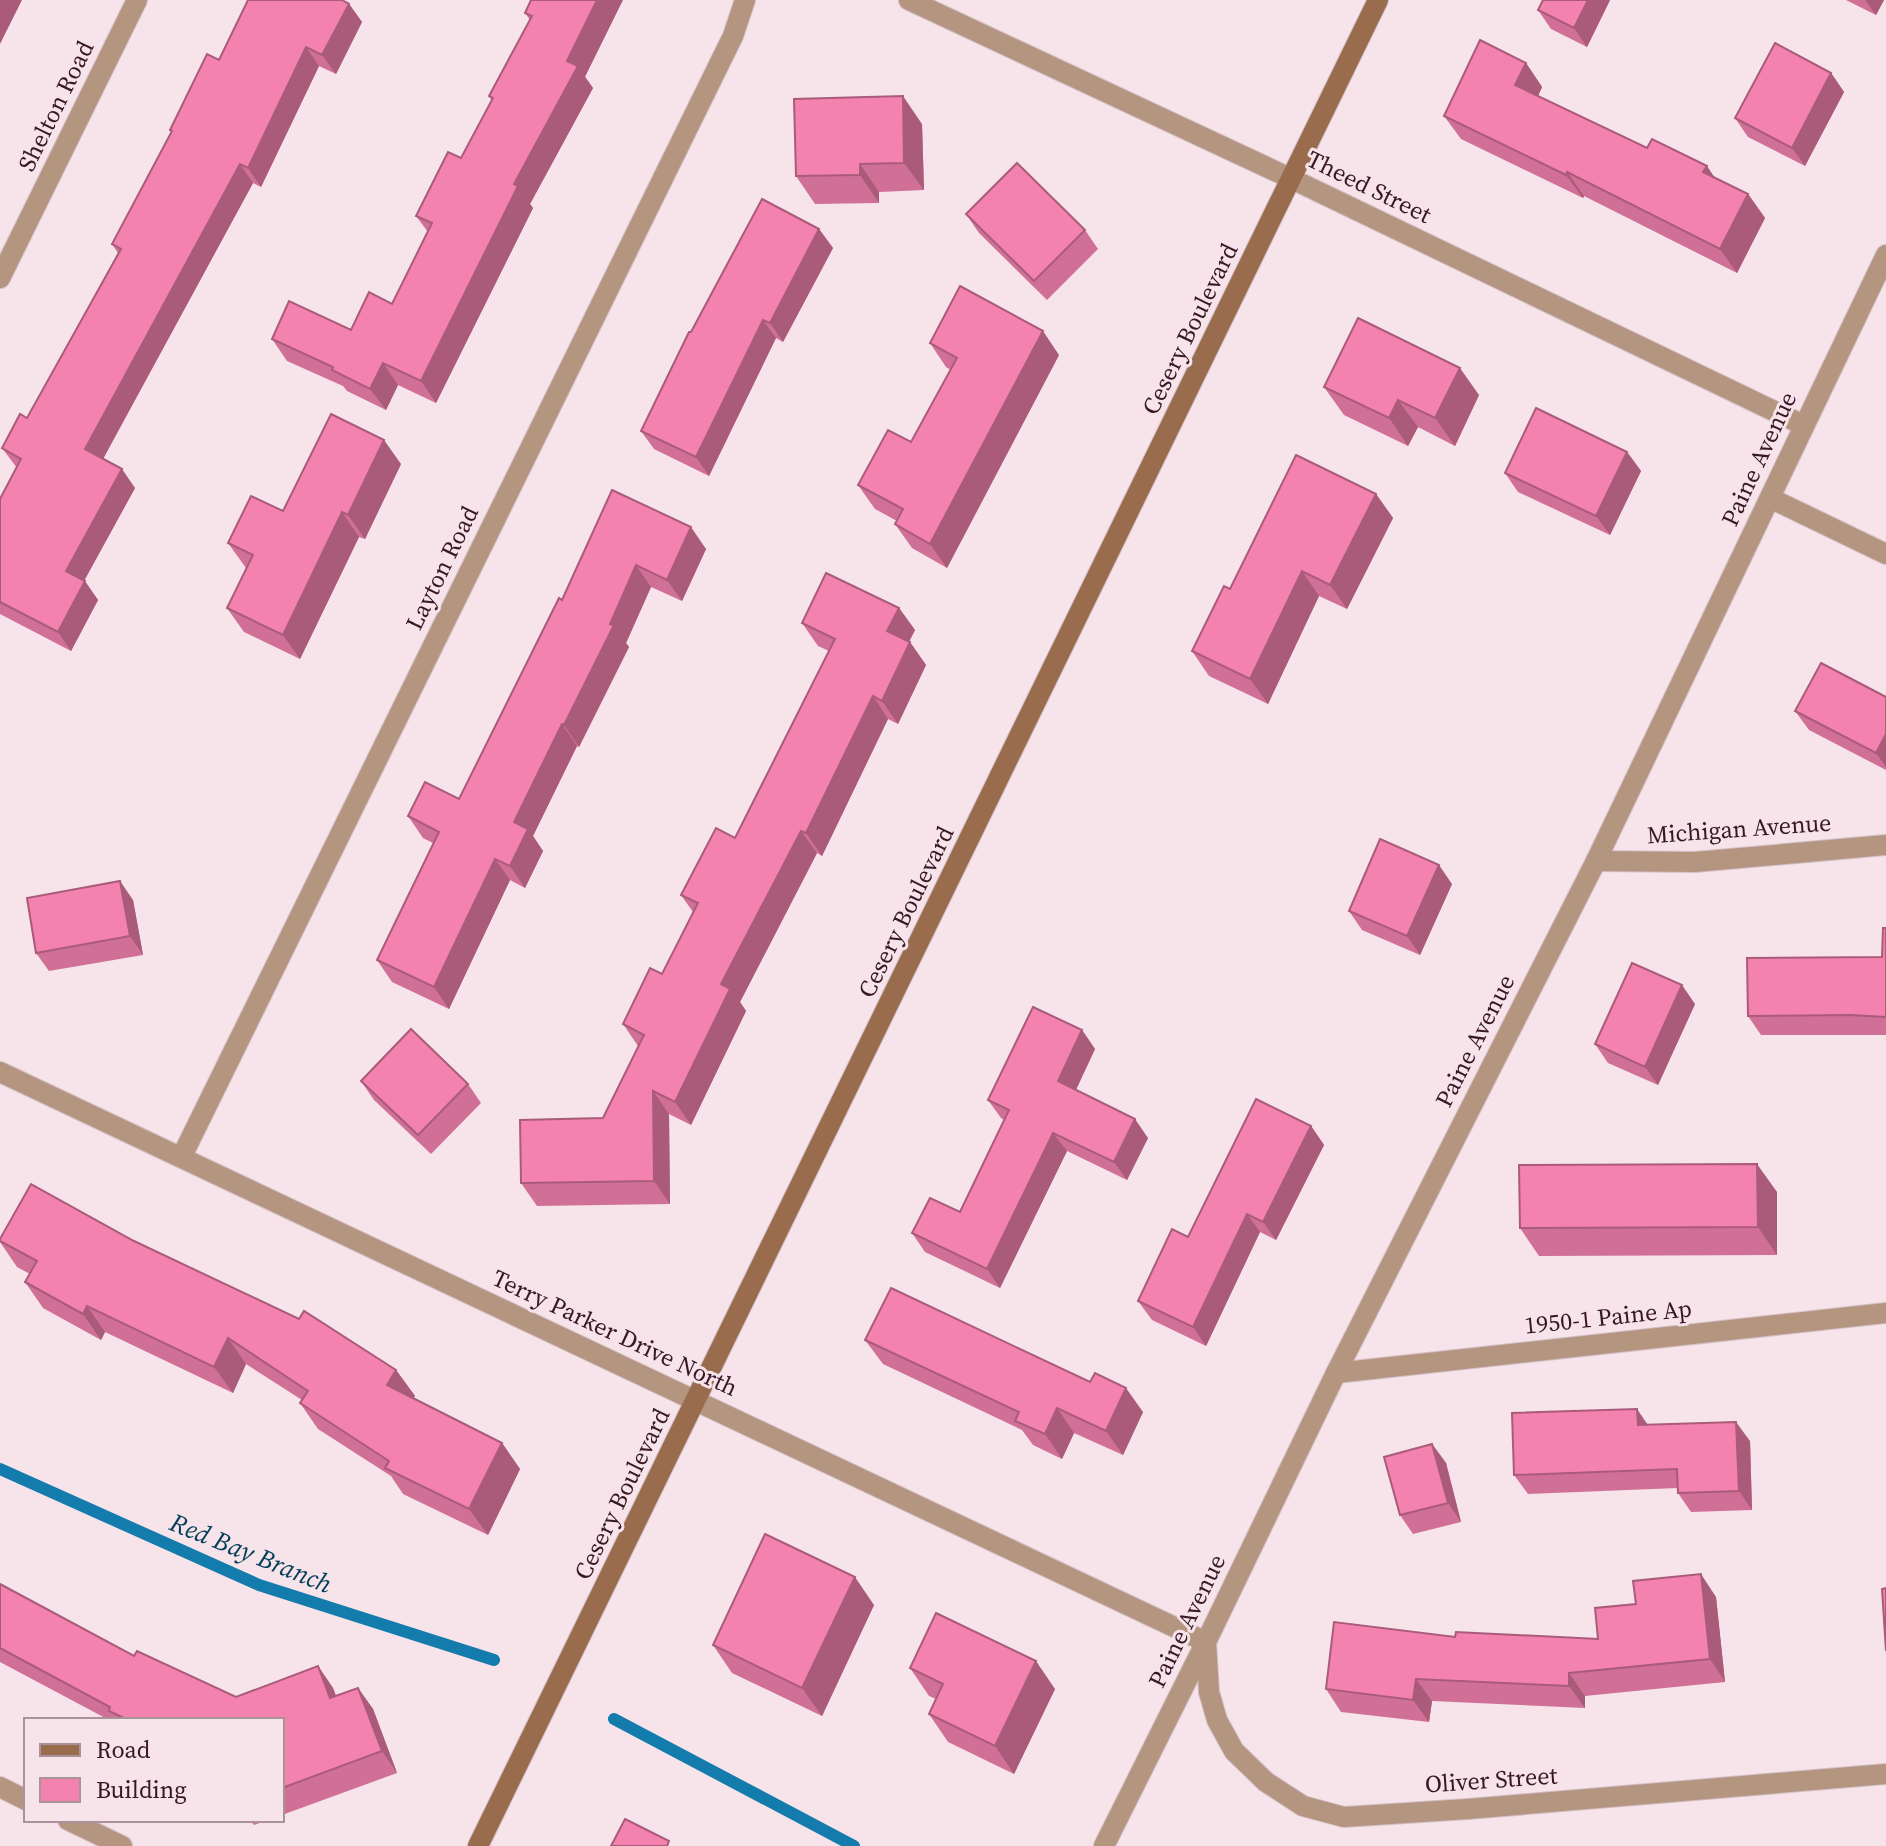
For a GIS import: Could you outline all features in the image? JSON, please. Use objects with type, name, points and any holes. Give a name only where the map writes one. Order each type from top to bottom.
[{"type":"main road","name":"Cesery Boulevard","points":[[478,1846],[1378,0]]},
{"type":"street","name":"Shelton Road","points":[[0,278],[137,0]]},
{"type":"street","name":"Layton Road","points":[[182,1156],[733,36],[745,0]]},
{"type":"street","name":"Theed Street","points":[[909,0],[1292,179],[1803,425]]},
{"type":"street","name":"Paine Avenue","points":[[1104,1846],[1336,1373],[1596,861],[1886,255]]},
{"type":"street","points":[[1770,498],[1886,554]]},
{"type":"street","name":"Michigan Avenue","points":[[1596,861],[1695,862],[1886,845]]},
{"type":"street","name":"Terry Parker Drive North","points":[[0,1072],[1206,1642]]},
{"type":"street","name":"1950-1 Paine Ap","points":[[1336,1373],[1886,1313]]},
{"type":"street","name":"Oliver Street","points":[[1206,1642],[1209,1692],[1217,1720],[1234,1751],[1266,1782],[1303,1806],[1344,1817],[1886,1774]]},
{"type":"street","points":[[0,1787],[24,1799]]},
{"type":"street","points":[[72,1822],[122,1846]]},
{"type":"building","points":[[248,0],[342,0],[349,4],[322,55],[306,47],[248,168],[240,164],[85,449],[122,469],[66,571],[85,581],[58,632],[0,602],[0,499],[21,459],[2,448],[20,414],[27,418],[121,249],[112,244],[172,131],[207,54],[219,60]]},
{"type":"building","points":[[531,0],[597,0],[567,61],[578,66],[514,184],[518,186],[421,381],[383,363],[370,389],[332,370],[333,367],[272,339],[289,301],[351,330],[369,292],[392,304],[432,223],[416,216],[448,152],[461,158],[493,98],[489,96],[532,16],[525,13]]},
{"type":"building","points":[[1543,0],[1588,0],[1574,28],[1538,10]]},
{"type":"building","points":[[1480,40],[1526,63],[1515,85],[1647,148],[1652,139],[1707,166],[1703,172],[1748,194],[1720,249],[1567,172],[1566,175],[1444,116]]},
{"type":"building","points":[[1775,43],[1831,73],[1792,148],[1735,118]]},
{"type":"building","points":[[903,96],[904,163],[860,164],[860,175],[796,176],[794,99]]},
{"type":"building","points":[[1017,163],[1085,230],[1034,281],[966,214]]},
{"type":"building","points":[[762,199],[819,229],[770,323],[763,320],[696,457],[641,431],[689,332]]},
{"type":"building","points":[[960,286],[1043,331],[930,544],[895,524],[903,509],[858,485],[888,430],[911,442],[957,358],[930,343]]},
{"type":"building","points":[[1358,318],[1460,368],[1435,418],[1398,400],[1389,418],[1324,387]]},
{"type":"building","points":[[1536,408],[1627,452],[1596,516],[1505,473]]},
{"type":"building","points":[[331,414],[384,440],[348,515],[342,512],[283,635],[227,608],[253,555],[228,543],[251,496],[283,511]]},
{"type":"building","points":[[1296,455],[1376,494],[1330,585],[1302,571],[1250,679],[1192,651],[1224,586],[1230,589]]},
{"type":"building","points":[[612,490],[691,527],[667,580],[636,565],[610,624],[614,625],[514,822],[528,829],[510,866],[495,859],[434,987],[377,960],[439,832],[408,816],[425,782],[459,799],[559,598],[562,600]]},
{"type":"building","points":[[826,573],[899,608],[887,631],[910,642],[882,701],[873,696],[806,833],[801,831],[721,984],[730,989],[675,1102],[653,1091],[654,1181],[521,1183],[520,1120],[603,1118],[644,1035],[623,1024],[650,968],[662,974],[698,903],[681,895],[716,828],[735,838],[835,639],[802,623]]},
{"type":"building","points":[[1821,663],[1886,697],[1886,734],[1876,753],[1795,711]]},
{"type":"building","points":[[1380,839],[1439,865],[1407,936],[1349,911]]},
{"type":"building","points":[[120,881],[130,936],[36,953],[27,898]]},
{"type":"building","points":[[1883,928],[1886,928],[1886,1017],[1748,1016],[1747,958],[1882,957]]},
{"type":"building","points":[[1632,963],[1682,985],[1645,1067],[1595,1044]]},
{"type":"building","points":[[1033,1007],[1082,1030],[1058,1081],[1135,1119],[1114,1162],[1053,1133],[987,1269],[912,1233],[930,1198],[960,1212],[1009,1110],[988,1100]]},
{"type":"building","points":[[411,1029],[468,1084],[418,1135],[361,1081]]},
{"type":"building","points":[[1256,1099],[1311,1126],[1263,1222],[1247,1214],[1193,1327],[1138,1301],[1172,1229],[1188,1237]]},
{"type":"building","points":[[1757,1164],[1758,1227],[1520,1228],[1519,1165]]},
{"type":"building","points":[[31,1184],[134,1241],[299,1319],[304,1311],[396,1370],[387,1385],[502,1443],[469,1509],[385,1468],[389,1461],[300,1403],[308,1391],[228,1338],[214,1367],[87,1306],[83,1314],[25,1282],[37,1261],[0,1239]]},
{"type":"building","points":[[891,1288],[1090,1382],[1095,1373],[1126,1388],[1106,1431],[1057,1408],[1045,1434],[1015,1421],[1019,1412],[865,1340]]},
{"type":"building","points":[[1637,1409],[1638,1425],[1736,1422],[1739,1491],[1678,1493],[1677,1469],[1514,1475],[1512,1413]]},
{"type":"building","points":[[1432,1444],[1448,1503],[1400,1515],[1384,1457]]},
{"type":"building","points":[[765,1534],[855,1577],[802,1688],[713,1645]]},
{"type":"building","points":[[1701,1574],[1710,1659],[1569,1673],[1569,1686],[1416,1679],[1413,1700],[1326,1689],[1334,1622],[1455,1637],[1456,1632],[1598,1639],[1595,1608],[1636,1604],[1633,1581]]},
{"type":"building","points":[[0,1584],[134,1656],[137,1651],[236,1697],[318,1666],[330,1698],[358,1688],[382,1751],[284,1787],[284,1718],[124,1718],[109,1711],[110,1707],[0,1648]]},
{"type":"building","points":[[1886,1588],[1886,1651],[1882,1589]]},
{"type":"building","points":[[936,1613],[1036,1661],[995,1746],[929,1714],[943,1684],[910,1668]]},
{"type":"building","points":[[625,1819],[669,1841],[667,1846],[611,1846]]},
{"type":"waterway","name":"Red Bay Branch","points":[[0,1469],[259,1585],[494,1660]]},
{"type":"waterway","points":[[614,1719],[854,1846]]}]
